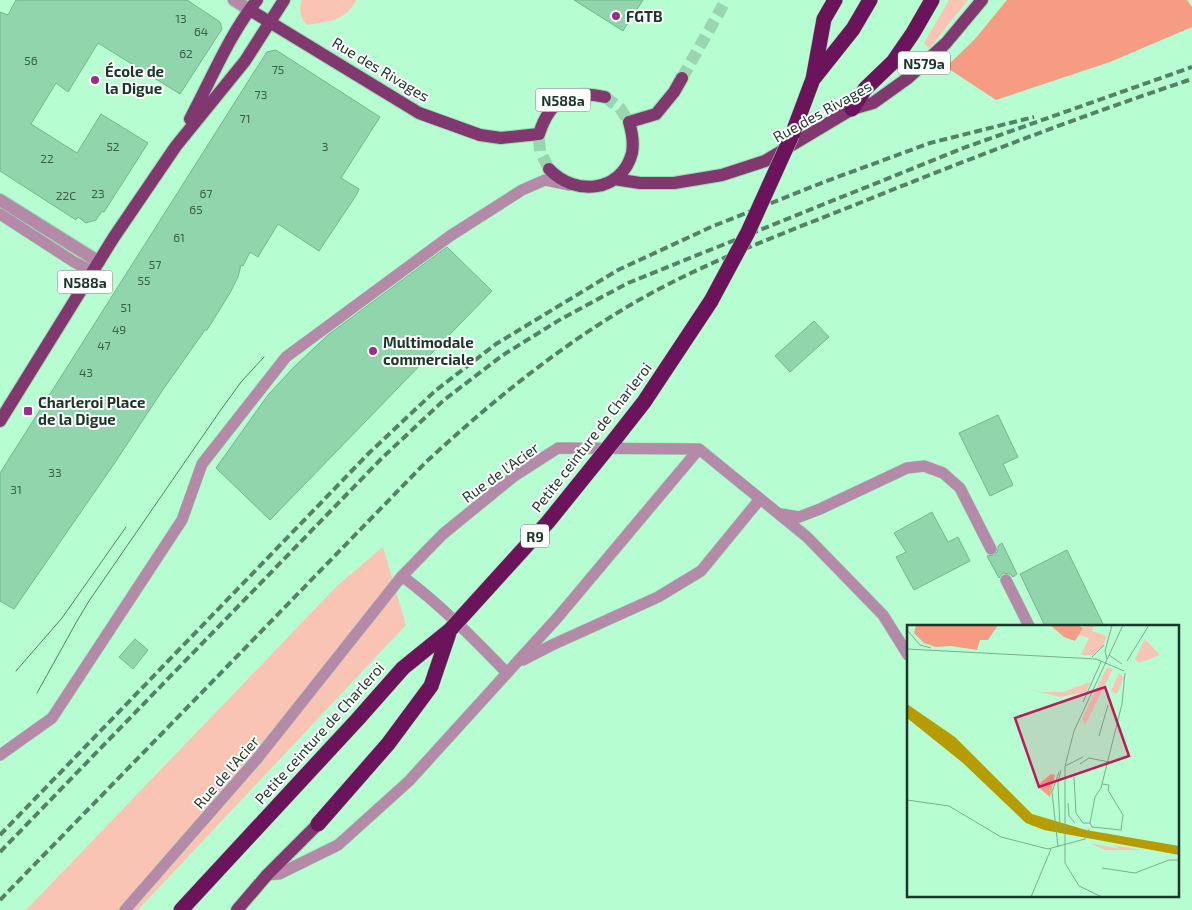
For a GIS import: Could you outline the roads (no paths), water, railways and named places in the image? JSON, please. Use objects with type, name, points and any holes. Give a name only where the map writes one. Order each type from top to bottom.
[{"type":"highway","points":[[821,0],[824,19]]},
{"type":"highway","name":"Petite ceinture de Charleroi","points":[[181,910],[403,668],[450,630],[548,522],[644,402],[711,301],[748,232],[792,135],[813,79],[824,19],[835,0]]},
{"type":"highway","points":[[813,79],[853,29],[870,0]]},
{"type":"highway","points":[[852,110],[866,90],[893,62],[932,0]]},
{"type":"highway","points":[[318,824],[388,744],[431,686],[450,630]]},
{"type":"main road","name":"N588a","points":[[0,421],[114,237],[176,146],[245,61],[284,0]]},
{"type":"main road","name":"Rue des Rivages","points":[[614,179],[640,183],[674,183],[722,175],[765,161],[852,110],[873,103],[908,78],[946,43],[982,0]]},
{"type":"main road","name":"N588a","points":[[176,146],[230,43],[254,5],[270,22]]},
{"type":"main road","name":"Rue des Rivages","points":[[270,22],[420,113],[480,134],[501,138],[539,134],[544,118],[555,104],[571,96],[588,93],[605,98]]},
{"type":"main road","points":[[549,169],[558,179],[573,186],[584,188],[596,187],[614,179],[625,167],[632,153],[633,138],[630,122],[656,114],[674,92],[682,78]]},
{"type":"main road","points":[[237,910],[267,875],[318,824]]},
{"type":"street","points":[[234,0],[254,5]]},
{"type":"street","points":[[0,200],[96,267]]},
{"type":"lane","points":[[0,754],[52,718],[182,520],[202,464],[286,357],[450,236],[522,190],[545,180],[573,186]]},
{"type":"lane","points":[[0,214],[74,262],[96,267]]},
{"type":"lane","name":"Rue de l'Acier","points":[[124,910],[256,760],[402,576],[443,534],[513,477],[558,448],[699,449]]},
{"type":"lane","points":[[267,875],[279,874],[338,845],[409,781],[558,617],[699,449],[807,537],[883,615],[907,653]]},
{"type":"lane","points":[[779,514],[799,517],[907,468],[924,466],[943,473],[960,488],[991,549]]},
{"type":"lane","points":[[510,669],[552,645],[658,597],[702,571],[760,499]]},
{"type":"lane","points":[[402,576],[510,669]]},
{"type":"lane","points":[[1006,580],[1028,625]]},
{"type":"tunnel","points":[[682,78],[726,0]]},
{"type":"tunnel","points":[[605,97],[620,108],[627,119]]},
{"type":"tunnel","points":[[539,139],[540,151],[549,169]]},
{"type":"tram line","points":[[37,693],[89,601],[220,411],[241,382],[264,357]]},
{"type":"tram line","points":[[16,671],[62,618],[126,527]]},
{"type":"railway","points":[[0,852],[381,459],[444,400],[503,355],[561,319],[628,283],[966,147],[1192,67]]},
{"type":"railway","points":[[0,900],[426,462],[525,377],[577,339],[632,304],[716,261],[985,154],[1192,79]]},
{"type":"railway","points":[[0,835],[369,453],[435,391],[496,344],[618,270],[711,227],[824,182],[930,143],[1034,117]]},
{"type":"place","name":"FGTB","points":[[616,16]]},
{"type":"place","name":"École de la Digue","points":[[95,80]]},
{"type":"place","name":"Multimodale commerciale","points":[[373,351]]},
{"type":"place","name":"Charleroi Place de la Digue","points":[[28,411]]}]
